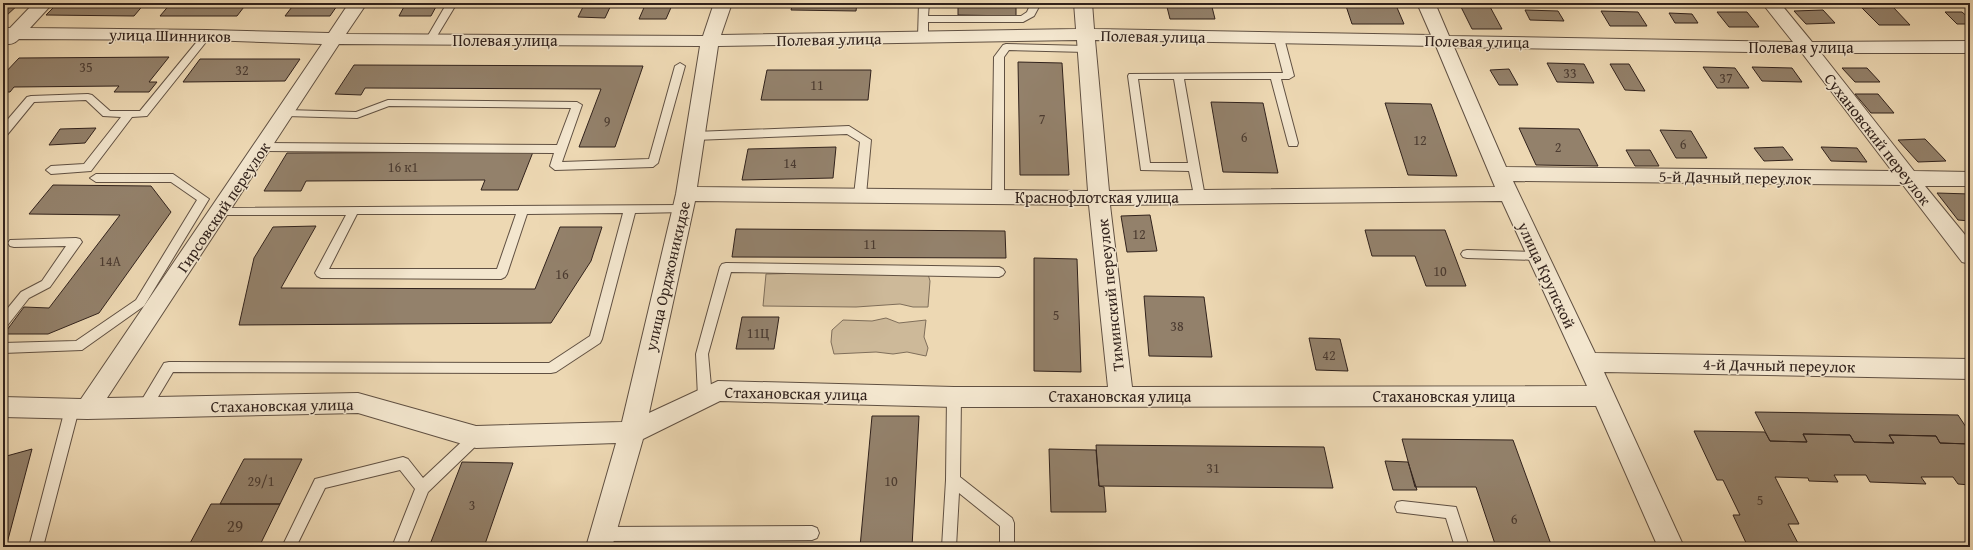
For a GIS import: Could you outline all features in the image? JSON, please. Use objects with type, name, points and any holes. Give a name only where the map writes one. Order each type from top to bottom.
[{"type":"street","points":[[7,37],[44,3]]},
{"type":"street","name":"Гирсовский переулок","points":[[80,409],[264,147],[336,39],[358,3]]},
{"type":"street","name":"улица Орджоникидзе","points":[[600,541],[632,432],[684,201],[710,41],[723,3]]},
{"type":"street","name":"Тиминский переулок","points":[[1083,3],[1099,198],[1121,396]]},
{"type":"street","name":"улица Крупской","points":[[1426,3],[1499,174],[1588,362],[1671,547]]},
{"type":"street","name":"Сухановский переулок","points":[[1771,3],[1907,179],[1970,256]]},
{"type":"street","name":"улица Шинников","points":[[7,37],[207,35],[336,39]]},
{"type":"street","name":"Полевая улица","points":[[336,39],[710,41],[923,38],[1086,41],[1279,38],[1807,48],[1970,47]]},
{"type":"street","name":"5-й Дачный переулок","points":[[1499,174],[1970,179]]},
{"type":"street","name":"Краснофлотская улица","points":[[684,201],[860,196],[1099,198],[1509,194]]},
{"type":"street","name":"4-й Дачный переулок","points":[[1588,362],[1970,369]]},
{"type":"street","name":"Стахановская улица","points":[[3,407],[80,409],[358,403],[476,437],[632,432],[718,391],[954,397],[1603,396]]},
{"type":"lane","points":[[430,39],[452,3]]},
{"type":"lane","points":[[923,38],[924,3]]},
{"type":"lane","points":[[923,19],[1023,19],[1031,14],[1036,3]]},
{"type":"lane","points":[[3,132],[31,99],[88,97],[107,114],[143,114],[207,35]]},
{"type":"lane","points":[[1194,167],[1145,167],[1133,76],[1290,76],[1279,38]]},
{"type":"lane","points":[[998,197],[999,57],[1006,47],[1086,41]]},
{"type":"lane","points":[[286,113],[358,114],[388,103],[577,105],[555,166],[653,163],[680,66]]},
{"type":"lane","points":[[1178,76],[1199,197]]},
{"type":"lane","points":[[1275,76],[1293,142]]},
{"type":"lane","points":[[51,170],[87,168],[129,114]]},
{"type":"lane","points":[[695,136],[849,130],[866,140],[860,196]]},
{"type":"lane","points":[[264,147],[561,149]]},
{"type":"lane","points":[[3,348],[78,346],[140,303],[203,199],[173,178],[96,178]]},
{"type":"lane","points":[[220,211],[630,209],[684,201]]},
{"type":"lane","points":[[144,408],[169,367],[551,368],[596,339],[630,209]]},
{"type":"lane","points":[[354,210],[321,273],[501,274],[523,210]]},
{"type":"lane","points":[[3,323],[25,295],[46,284],[76,242],[14,244]]},
{"type":"lane","points":[[1467,254],[1538,256]]},
{"type":"lane","points":[[704,397],[702,354],[726,267],[999,272]]},
{"type":"lane","points":[[949,547],[953,480],[954,397]]},
{"type":"lane","points":[[36,547],[80,409]]},
{"type":"lane","points":[[399,547],[422,488],[476,437]]},
{"type":"lane","points":[[289,547],[320,483],[403,463],[422,488]]},
{"type":"lane","points":[[953,480],[1007,523],[1007,547]]},
{"type":"lane","points":[[1402,507],[1451,512],[1462,547]]},
{"type":"lane","points":[[600,541],[812,533]]},
{"type":"shaded area","points":[[850,272],[928,274],[930,281],[928,307],[913,307],[900,304],[856,307],[763,306],[766,274]]},
{"type":"shaded area","points":[[886,318],[899,323],[926,320],[924,337],[928,348],[926,356],[907,352],[893,354],[876,352],[834,354],[831,342],[832,330],[843,320],[872,321]]},
{"type":"building","points":[[3,3],[20,3],[6,16],[3,16]]},
{"type":"building","points":[[58,3],[145,3],[134,16],[46,15]]},
{"type":"building","points":[[171,3],[247,3],[237,16],[160,16]]},
{"type":"building","points":[[295,3],[339,3],[330,16],[285,16]]},
{"type":"building","points":[[406,3],[438,3],[431,16],[399,16]]},
{"type":"building","points":[[585,3],[612,3],[605,18],[578,17]]},
{"type":"building","points":[[646,3],[673,3],[666,19],[639,19]]},
{"type":"building","points":[[793,3],[857,3],[856,11],[791,10]]},
{"type":"building","points":[[958,3],[1016,3],[1016,16],[958,15]]},
{"type":"building","points":[[1166,3],[1211,3],[1215,19],[1170,19]]},
{"type":"building","points":[[1345,3],[1395,3],[1404,24],[1352,24]]},
{"type":"building","points":[[1459,3],[1488,3],[1502,29],[1472,29]]},
{"type":"building","points":[[1893,7],[1910,25],[1879,25],[1862,8]]},
{"type":"building","points":[[1525,10],[1558,11],[1564,21],[1530,20]]},
{"type":"building","points":[[1823,10],[1835,23],[1806,24],[1794,11]]},
{"type":"building","points":[[1601,11],[1638,12],[1647,26],[1610,26]]},
{"type":"building","points":[[1717,12],[1747,12],[1759,27],[1729,27]]},
{"type":"building","points":[[1945,12],[1962,12],[1970,19],[1970,24],[1957,24]]},
{"type":"building","points":[[1669,13],[1692,14],[1698,23],[1675,23]]},
{"type":"building","points":[[169,57],[149,82],[157,82],[149,92],[114,92],[119,86],[14,87],[10,92],[3,92],[3,75],[19,58]]},
{"type":"building","points":[[200,59],[300,59],[285,81],[183,82]]},
{"type":"building","points":[[1018,62],[1062,63],[1069,175],[1020,175]]},
{"type":"building","points":[[1547,63],[1584,64],[1594,83],[1557,82]]},
{"type":"building","points":[[1610,64],[1629,64],[1645,91],[1625,90]]},
{"type":"building","points":[[354,65],[643,66],[615,147],[579,147],[601,89],[365,88],[361,95],[335,94]]},
{"type":"building","points":[[1703,67],[1735,68],[1749,88],[1717,88]]},
{"type":"building","points":[[1752,67],[1792,68],[1802,82],[1762,81]]},
{"type":"building","points":[[1842,68],[1867,68],[1880,82],[1855,82]]},
{"type":"building","points":[[1509,69],[1518,85],[1499,85],[1490,70]]},
{"type":"building","points":[[767,70],[871,70],[868,100],[761,100]]},
{"type":"building","points":[[1855,94],[1878,94],[1894,113],[1871,113]]},
{"type":"building","points":[[1211,102],[1263,103],[1278,173],[1223,172]]},
{"type":"building","points":[[1385,103],[1431,104],[1457,176],[1408,175]]},
{"type":"building","points":[[96,128],[85,143],[49,145],[60,129]]},
{"type":"building","points":[[1519,128],[1579,129],[1598,166],[1536,165]]},
{"type":"building","points":[[1660,130],[1691,131],[1707,158],[1676,158]]},
{"type":"building","points":[[1925,139],[1946,161],[1918,162],[1898,140]]},
{"type":"building","points":[[836,147],[833,178],[742,180],[748,149]]},
{"type":"building","points":[[1783,147],[1793,160],[1764,161],[1754,148]]},
{"type":"building","points":[[1821,147],[1857,148],[1867,162],[1831,161]]},
{"type":"building","points":[[1626,150],[1650,150],[1659,166],[1635,166]]},
{"type":"building","points":[[533,152],[518,190],[481,190],[485,180],[306,181],[301,191],[264,191],[287,153]]},
{"type":"building","points":[[53,185],[151,186],[171,212],[99,313],[48,334],[4,334],[24,307],[49,308],[120,215],[29,214]]},
{"type":"building","points":[[1937,193],[1970,194],[1970,221],[1958,220]]},
{"type":"building","points":[[1150,215],[1157,251],[1127,252],[1121,216]]},
{"type":"building","points":[[316,226],[281,288],[535,289],[560,227],[602,227],[591,261],[551,323],[239,325],[254,258],[273,227]]},
{"type":"building","points":[[736,229],[1005,231],[1006,258],[732,257]]},
{"type":"building","points":[[1365,230],[1445,230],[1466,286],[1426,286],[1415,256],[1372,256]]},
{"type":"building","points":[[1034,258],[1077,259],[1081,372],[1034,371]]},
{"type":"building","points":[[1144,296],[1204,297],[1212,357],[1149,356]]},
{"type":"building","points":[[742,317],[779,317],[774,349],[736,349]]},
{"type":"building","points":[[1309,338],[1340,339],[1348,371],[1316,370]]},
{"type":"building","points":[[1755,412],[1958,415],[1970,433],[1970,444],[1940,443],[1936,436],[1889,435],[1894,443],[1854,442],[1850,435],[1803,434],[1807,442],[1770,441]]},
{"type":"building","points":[[872,416],[919,416],[912,547],[860,547]]},
{"type":"building","points":[[1694,431],[1765,432],[1770,441],[1807,442],[1803,434],[1850,435],[1854,442],[1894,443],[1889,435],[1936,436],[1940,443],[1970,444],[1970,485],[1958,484],[1953,477],[1921,477],[1926,484],[1870,482],[1866,475],[1834,475],[1838,482],[1809,481],[1808,478],[1775,477],[1799,524],[1788,524],[1800,547],[1748,547],[1733,515],[1740,515],[1723,480],[1717,480]]},
{"type":"building","points":[[1402,439],[1513,440],[1552,547],[1496,547],[1476,487],[1415,487]]},
{"type":"building","points":[[1096,445],[1324,447],[1333,488],[1099,486]]},
{"type":"building","points":[[32,449],[6,547],[3,547],[3,457]]},
{"type":"building","points":[[1049,449],[1096,450],[1099,486],[1104,487],[1106,512],[1051,512]]},
{"type":"building","points":[[244,459],[302,459],[280,504],[220,504]]},
{"type":"building","points":[[1385,461],[1408,462],[1417,490],[1393,490]]},
{"type":"building","points":[[462,462],[513,463],[484,547],[429,547]]},
{"type":"building","points":[[211,504],[280,504],[259,547],[188,547]]}]
